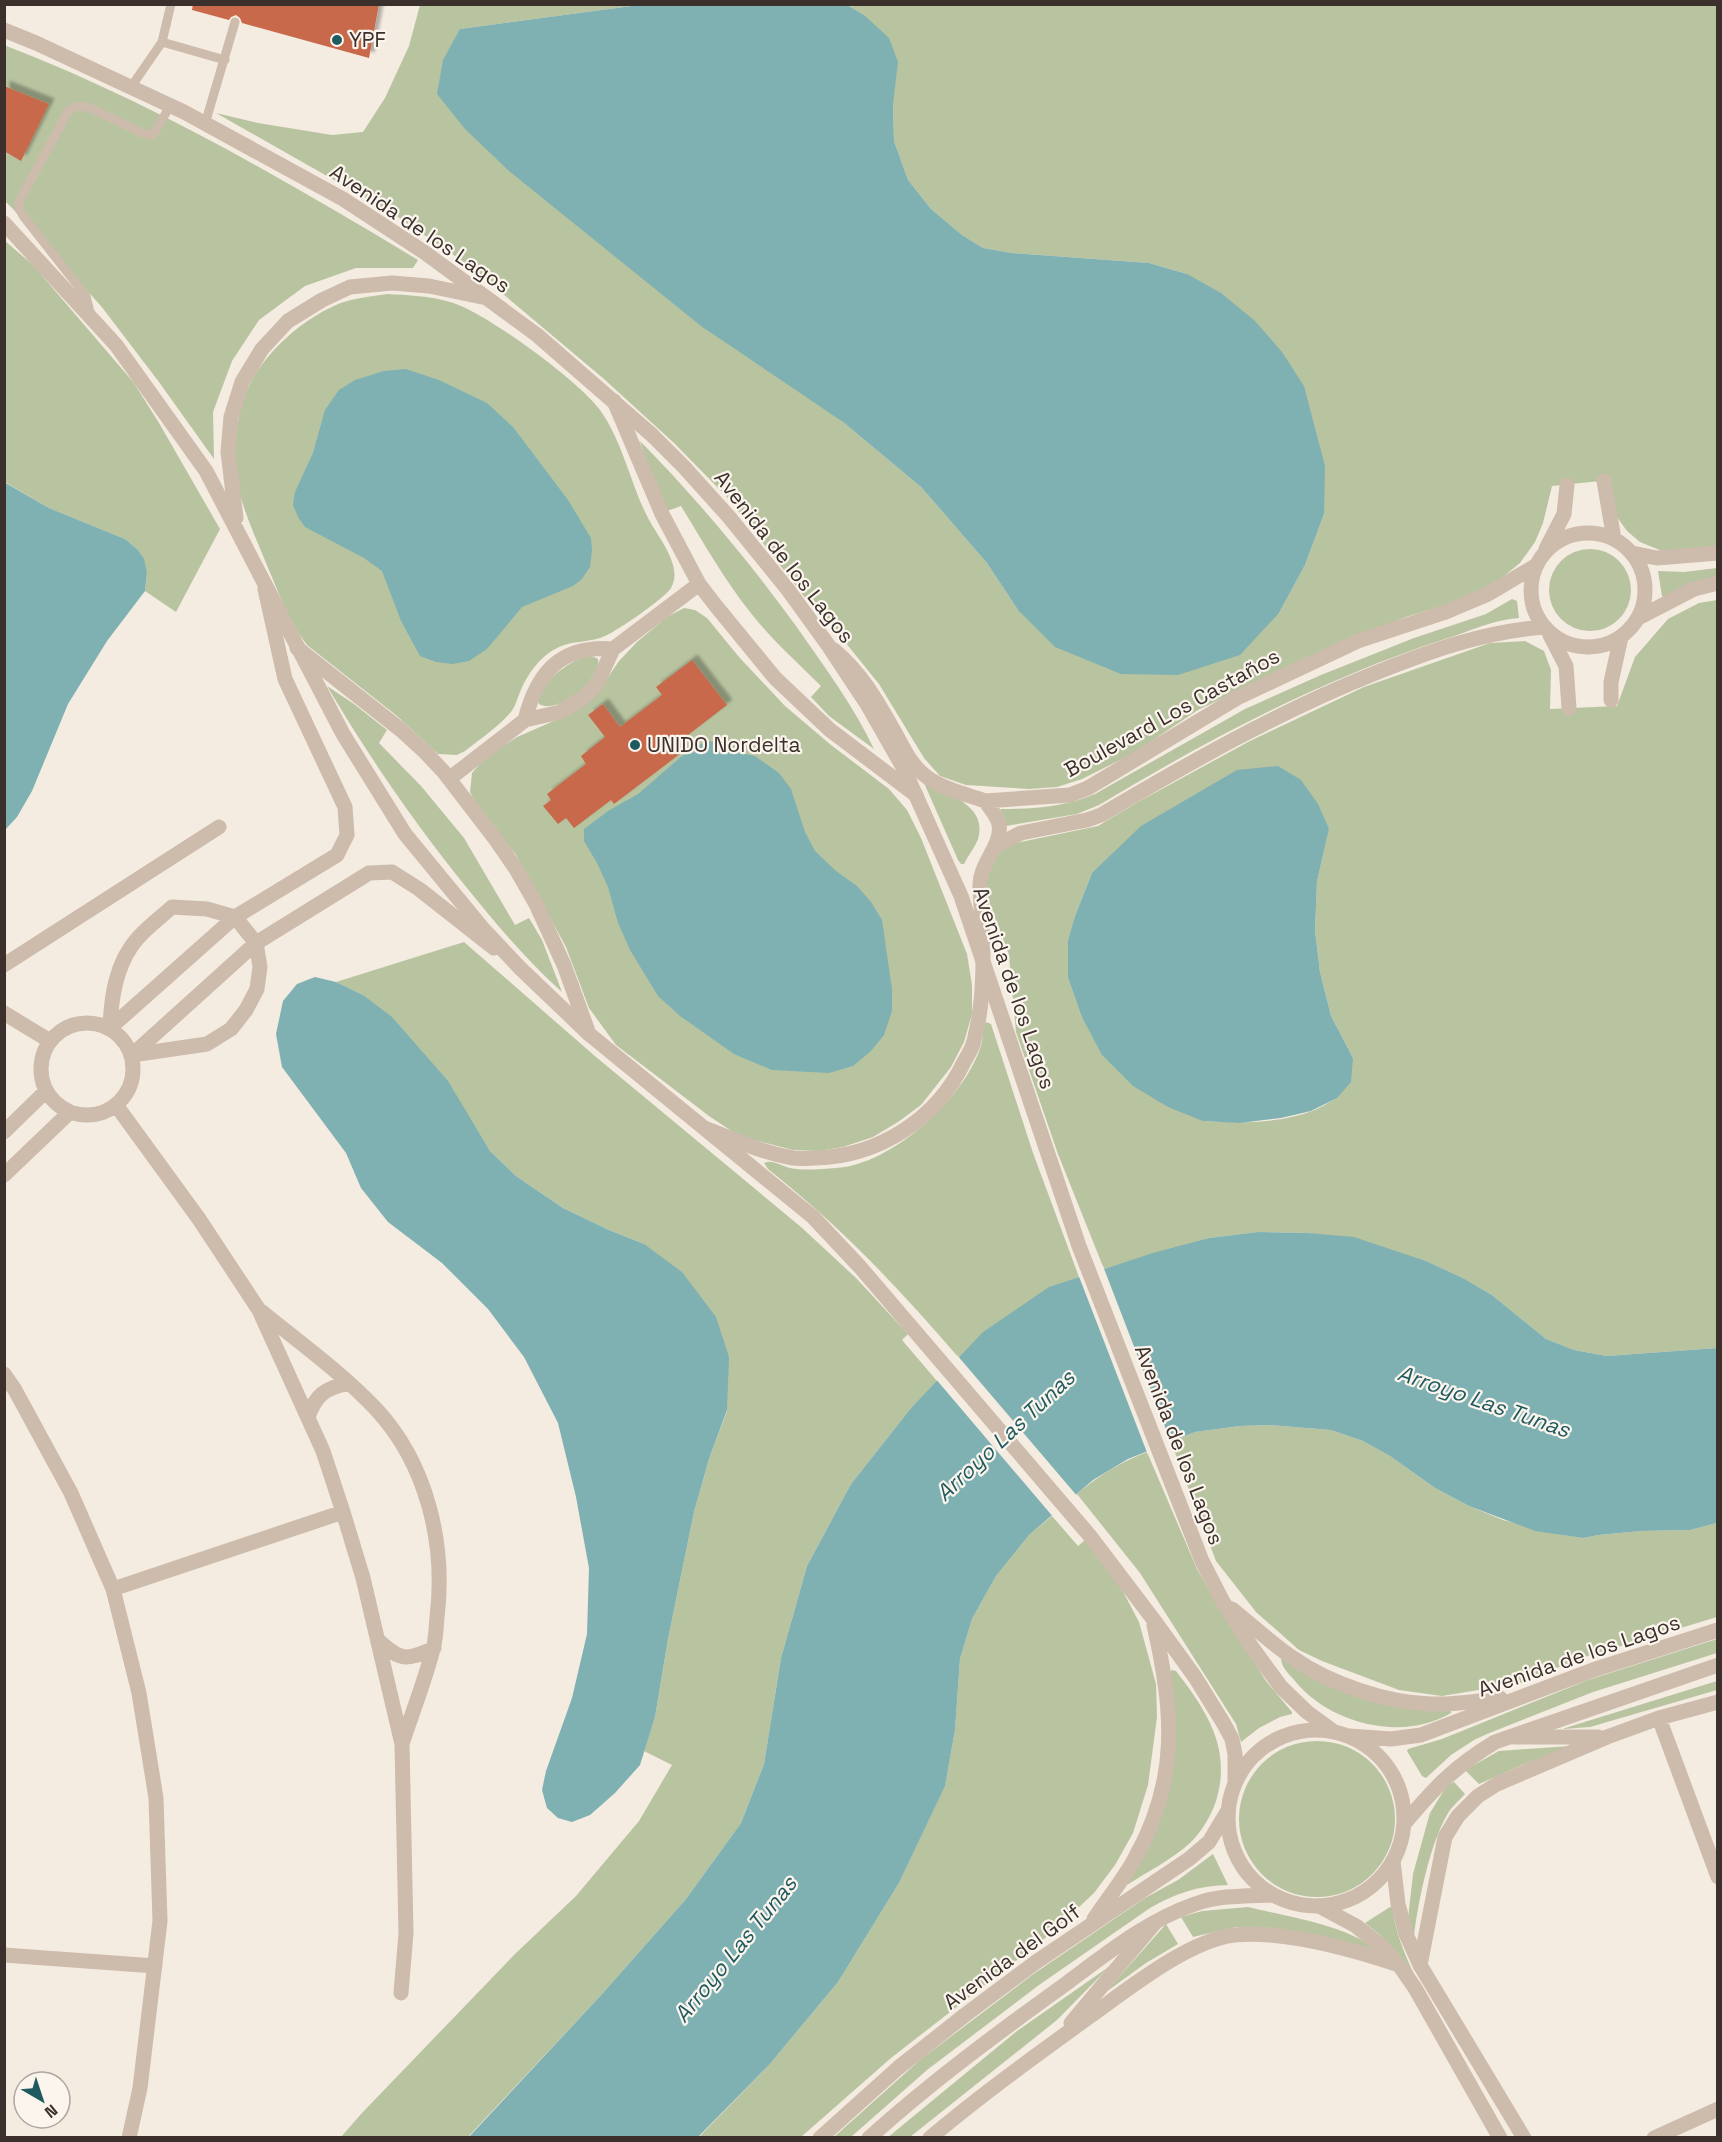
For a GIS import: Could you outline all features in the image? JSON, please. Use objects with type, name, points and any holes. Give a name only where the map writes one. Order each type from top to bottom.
[{"type":"street","name":"Avenida de los Lagos","points":[[4,30],[131,87],[205,124],[343,199],[424,252],[537,335],[614,401],[684,466],[789,591],[867,704],[904,769],[961,896],[1079,1246],[1202,1561],[1222,1600],[1251,1646],[1281,1687],[1307,1712],[1333,1731]]},
{"type":"street","points":[[4,223],[116,345],[200,462],[343,734],[405,834],[484,930],[588,1034],[813,1217],[914,1329],[1090,1536],[1153,1619],[1195,1677],[1232,1739],[1235,1754],[1235,1781],[1227,1812],[1229,1837],[1237,1860],[1252,1880],[1272,1895],[1294,1904],[1319,1906],[1342,1903],[1362,1893],[1380,1879],[1393,1861],[1401,1843],[1404,1824],[1403,1802],[1397,1781],[1378,1756],[1350,1736],[1333,1731],[1304,1730],[1275,1739],[1245,1764],[1235,1781]]},
{"type":"street","points":[[238,531],[228,452],[231,417],[242,382],[262,349],[288,321],[322,300],[350,287],[392,283],[429,286],[488,298]]},
{"type":"street","points":[[614,401],[662,514],[699,584],[775,678],[830,730],[916,795]]},
{"type":"street","points":[[1604,481],[1614,539]]},
{"type":"street","points":[[1567,484],[1564,514],[1540,560],[1532,581],[1532,597],[1536,613],[1566,666],[1569,708]]},
{"type":"street","points":[[705,1127],[752,1147],[795,1158],[835,1157],[864,1150],[894,1138],[928,1113],[955,1082],[973,1044],[980,1010],[984,963],[980,874],[988,856],[996,846],[1021,833],[1087,820],[1101,815],[1183,766],[1264,723],[1320,695],[1404,661],[1472,638],[1509,630],[1546,630],[1565,643],[1584,648],[1604,646],[1631,629],[1645,602],[1645,585],[1641,568],[1632,553],[1614,539],[1596,534],[1576,535],[1558,542],[1540,560]]},
{"type":"street","points":[[1632,553],[1657,558],[1718,553]]},
{"type":"street","name":"Boulevard Los Castaños","points":[[828,645],[853,666],[867,684],[910,760],[922,773],[961,794],[985,801],[1070,795],[1088,788],[1237,698],[1358,641],[1443,613],[1488,594],[1540,560]]},
{"type":"street","points":[[1638,618],[1694,589],[1718,583]]},
{"type":"street","points":[[449,779],[525,720],[560,712],[583,698],[597,684],[613,649],[699,584]]},
{"type":"street","points":[[110,1028],[235,917],[337,855],[347,835],[345,807],[285,679],[264,586]]},
{"type":"street","points":[[1611,700],[1611,682],[1621,637]]},
{"type":"street","points":[[297,648],[401,730],[449,779],[496,840],[536,904],[564,965],[588,1034]]},
{"type":"street","points":[[525,720],[537,684],[556,664],[573,652],[594,648],[613,649]]},
{"type":"street","points":[[985,801],[999,824],[996,846]]},
{"type":"street","points":[[4,965],[219,827]]},
{"type":"street","points":[[132,1055],[256,943],[369,873],[392,872],[419,889],[520,968]]},
{"type":"street","points":[[110,1028],[111,1005],[120,966],[136,939],[172,907],[207,909],[235,917],[256,943],[260,967],[257,988],[246,1010],[231,1029],[207,1044],[132,1055]]},
{"type":"street","points":[[4,1013],[50,1041]]},
{"type":"street","points":[[84,1022],[98,1023],[110,1028],[121,1036],[132,1055],[134,1072],[131,1085],[125,1096],[108,1111],[89,1115],[70,1112],[53,1100],[46,1091],[41,1065],[44,1053],[50,1041],[59,1031],[71,1025],[84,1022]]},
{"type":"street","points":[[4,1132],[46,1091]]},
{"type":"street","points":[[116,1106],[199,1219],[259,1310],[323,1451],[344,1512],[363,1578],[402,1744],[406,1933],[401,1992]]},
{"type":"street","points":[[4,1175],[70,1112]]},
{"type":"street","points":[[259,1310],[350,1383],[377,1411],[402,1445],[419,1477],[431,1513],[440,1577],[434,1648],[402,1744]]},
{"type":"street","points":[[4,1374],[15,1390],[70,1493],[113,1589],[139,1693],[156,1798],[159,1921],[140,2088],[129,2138]]},
{"type":"street","points":[[308,1417],[312,1405],[321,1394],[334,1386],[350,1383]]},
{"type":"street","points":[[113,1589],[344,1512]]},
{"type":"street","points":[[1222,1600],[1292,1658],[1325,1676],[1359,1690],[1395,1700],[1430,1704],[1467,1703],[1526,1694]]},
{"type":"street","points":[[1089,1927],[1139,1850],[1153,1822],[1167,1769],[1170,1723],[1165,1675],[1153,1619]]},
{"type":"street","name":"Avenida de los Lagos","points":[[1350,1736],[1391,1739],[1421,1735],[1593,1670],[1718,1630]]},
{"type":"street","points":[[378,1640],[391,1652],[404,1657],[416,1657],[434,1648]]},
{"type":"street","points":[[1404,1824],[1452,1771],[1469,1758],[1508,1737],[1718,1665]]},
{"type":"street","points":[[1420,1965],[1445,1837],[1458,1816],[1478,1796],[1497,1784],[1607,1737],[1659,1718],[1718,1702]]},
{"type":"street","points":[[1659,1718],[1718,1877]]},
{"type":"street","points":[[1508,1737],[1607,1737]]},
{"type":"street","name":"Avenida del Golf","points":[[820,2138],[898,2068],[965,2015],[1036,1962],[1203,1848],[1227,1812]]},
{"type":"street","points":[[1393,1861],[1398,1904],[1406,1934],[1420,1965],[1524,2138]]},
{"type":"street","points":[[868,2138],[929,2086],[1040,2002],[1158,1920],[1195,1904],[1227,1896],[1272,1895]]},
{"type":"street","points":[[1319,1906],[1356,1926],[1380,1945],[1399,1965],[1415,1988],[1500,2138]]},
{"type":"street","points":[[1058,2040],[1158,1920]]},
{"type":"street","points":[[930,2138],[968,2106],[1058,2040],[1148,1975],[1182,1954],[1232,1936],[1257,1934],[1302,1940],[1367,1954],[1399,1965]]},
{"type":"street","points":[[4,1955],[155,1966]]},
{"type":"street","points":[[1415,1988],[1429,1980]]},
{"type":"street","points":[[1654,2138],[1718,2109]]},
{"type":"lane","points":[[131,87],[162,42],[171,4]]},
{"type":"lane","points":[[205,124],[235,22]]},
{"type":"lane","points":[[162,42],[225,60]]},
{"type":"lane","points":[[91,317],[86,296],[24,217],[19,202],[69,110],[78,106],[88,107],[144,134],[153,135],[170,106]]},
{"type":"green space","points":[[420,5],[639,5],[460,29],[843,422],[921,487],[987,563],[1018,610],[1279,613],[1305,565],[1324,514],[1187,274],[1149,263],[1012,253],[983,248],[962,235],[931,209],[908,180],[894,141],[893,104],[864,15],[847,5],[1717,5],[1717,548],[1662,551],[1640,542],[1627,531],[1617,517],[1610,480],[1552,486],[1543,523],[1535,542],[1520,563],[1498,581],[1462,600],[1406,617],[1278,672],[1198,710],[1132,754],[1082,779],[1057,787],[1029,789],[966,785],[940,776],[924,758],[879,684],[806,599],[729,499],[674,443],[604,379],[471,267],[392,213],[216,113],[258,123],[332,135],[363,132],[385,98],[409,46]]},
{"type":"green space","points":[[4,45],[112,91],[216,144],[418,260],[413,268],[356,268],[305,286],[259,320],[232,361],[213,412],[214,459],[101,306],[5,201]]},
{"type":"green space","points":[[4,240],[33,265],[134,383],[220,529],[176,612],[145,591],[147,573],[137,549],[125,539],[49,508],[5,482]]},
{"type":"green space","points":[[387,294],[435,298],[465,308],[530,348],[589,397],[615,435],[642,505],[668,552],[674,570],[674,579],[667,593],[630,621],[605,636],[563,645],[545,656],[526,679],[510,713],[489,733],[457,755],[438,754],[397,716],[307,645],[294,626],[279,595],[247,516],[239,492],[235,467],[238,421],[242,403],[251,381],[270,355],[294,331],[320,313],[346,301]]},
{"type":"green space","points":[[640,441],[702,508],[778,601],[838,686],[874,749],[829,716],[811,697],[821,686],[775,641],[750,612],[681,506],[667,511],[650,472]]},
{"type":"green space","points":[[1590,549],[1606,552],[1619,561],[1628,574],[1631,590],[1628,606],[1619,619],[1606,628],[1590,631],[1574,628],[1561,619],[1552,606],[1549,590],[1552,574],[1561,561],[1574,552]]},
{"type":"green space","points":[[1717,568],[1717,579],[1665,598],[1662,596],[1658,571],[1684,572]]},
{"type":"green space","points":[[1512,599],[1517,601],[1519,618],[1491,623],[1399,655],[1310,692],[1224,734],[1099,805],[1077,814],[1006,826],[1001,809],[1049,806],[1072,802],[1095,794],[1245,709],[1321,675],[1414,638],[1486,614]]},
{"type":"green space","points":[[1717,600],[1717,1348],[1607,1356],[1574,1350],[1546,1339],[1492,1295],[1463,1278],[1426,1261],[1308,1233],[1258,1232],[1209,1238],[1104,1269],[1058,1154],[1016,1032],[1009,955],[984,888],[985,875],[1000,849],[1011,844],[1098,826],[1250,741],[1364,687],[1490,643],[1525,641],[1544,651],[1551,670],[1550,709],[1617,706],[1635,657],[1668,619],[1699,603]],"holes":[[[1329,828],[1317,881],[1315,931],[1320,972],[1331,1016],[1353,1058],[1337,1098],[1315,1110],[1286,1118],[1244,1122],[1203,1121],[1069,941],[1075,916],[1092,873]]]},
{"type":"green space","points":[[684,608],[695,610],[707,618],[739,657],[785,706],[889,789],[907,810],[921,838],[967,954],[972,985],[972,1014],[964,1042],[951,1067],[921,1105],[873,1137],[843,1147],[819,1151],[793,1150],[739,1136],[616,1045],[589,1008],[566,947],[516,855],[475,802],[470,792],[472,773],[485,758],[517,737],[563,717],[603,685],[619,661],[637,642],[667,617]]},
{"type":"green space","points":[[594,657],[598,659],[593,676],[577,694],[557,705],[539,704],[539,697],[546,684],[559,671],[579,659]]},
{"type":"green space","points":[[327,686],[387,730],[379,743],[421,786],[464,838],[515,925],[529,918],[542,940],[562,992],[513,942],[448,864],[393,790]]},
{"type":"green space","points":[[924,783],[963,802],[977,817],[978,839],[964,864],[958,860]]},
{"type":"green space","points":[[464,942],[596,1057],[801,1227],[856,1278],[908,1334],[902,1340],[937,1381],[911,1408],[851,1484],[807,1566],[781,1658],[764,1764],[741,1823],[686,1899],[603,1993],[468,2137],[341,2137],[514,1955],[576,1896],[639,1821],[672,1765],[644,1751],[655,1717],[668,1639],[694,1512],[709,1459],[727,1411],[644,1244],[563,1208],[516,1176],[490,1151],[472,1122],[363,995],[336,982]]},
{"type":"green space","points":[[986,1022],[991,1024],[1033,1153],[1079,1277],[959,1358],[914,1307],[845,1236],[764,1163],[773,1162],[790,1168],[813,1170],[836,1168],[858,1164],[880,1155],[903,1141],[925,1124],[961,1084],[974,1063]]},
{"type":"green space","points":[[1270,1425],[1331,1430],[1363,1441],[1390,1456],[1435,1488],[1469,1506],[1503,1520],[1564,1535],[1583,1538],[1640,1531],[1690,1530],[1717,1523],[1717,1617],[1581,1658],[1521,1683],[1442,1696],[1399,1690],[1322,1661],[1299,1650],[1256,1612],[1216,1561],[1171,1442],[1195,1432]]},
{"type":"green space","points":[[1147,1452],[1197,1569],[1266,1681],[1292,1712],[1259,1728],[1241,1742],[1236,1724],[1140,1573],[1077,1494],[1110,1470]]},
{"type":"green space","points":[[1052,1516],[1078,1546],[1085,1540],[1118,1582],[1139,1622],[1156,1684],[1157,1717],[1148,1785],[1133,1833],[1115,1865],[1094,1893],[1049,1935],[891,2058],[801,2137],[698,2138],[769,2065],[838,1982],[899,1883],[945,1785],[955,1730],[960,1659],[972,1619],[996,1576],[1029,1535]]},
{"type":"green space","points":[[1717,1639],[1717,1653],[1593,1692],[1474,1740],[1451,1755],[1426,1778],[1422,1776],[1407,1751],[1588,1680]]},
{"type":"green space","points":[[1281,1658],[1290,1663],[1451,1710],[1451,1713],[1432,1722],[1411,1726],[1389,1727],[1347,1718],[1310,1696],[1286,1670]]},
{"type":"green space","points":[[1176,1671],[1198,1701],[1214,1732],[1221,1764],[1220,1782],[1211,1812],[1193,1840],[1175,1855],[1127,1885],[1159,1815],[1170,1672]]},
{"type":"green space","points":[[1717,1681],[1717,1690],[1590,1727],[1562,1729]]},
{"type":"green space","points":[[1317,1741],[1332,1742],[1347,1747],[1372,1764],[1389,1789],[1394,1804],[1394,1834],[1389,1849],[1372,1874],[1347,1891],[1332,1896],[1317,1897],[1302,1896],[1287,1891],[1262,1874],[1245,1849],[1240,1834],[1239,1819],[1240,1804],[1245,1789],[1262,1764],[1287,1747],[1302,1742]]},
{"type":"green space","points":[[1570,1746],[1479,1784],[1465,1770],[1499,1751]]},
{"type":"green space","points":[[1454,1782],[1465,1794],[1449,1812],[1435,1841],[1418,1907],[1414,1936],[1408,1919],[1413,1874],[1430,1813],[1446,1787]]},
{"type":"green space","points":[[1213,1854],[1228,1885],[1188,1891],[1150,1908],[1039,1985],[927,2070],[851,2137],[834,2137],[920,2060],[1032,1975],[1145,1898],[1178,1880]]},
{"type":"green space","points":[[1248,1907],[1335,1929],[1367,1943],[1378,1952],[1273,1928],[1236,1927],[1193,1937],[1181,1917],[1202,1911]]},
{"type":"green space","points":[[1390,1907],[1400,1941],[1414,1974],[1411,1974],[1380,1935],[1365,1923]]},
{"type":"green space","points":[[1166,1924],[1178,1944],[1146,1963],[1106,1992]]},
{"type":"green space","points":[[1110,1966],[1057,2020],[910,2137],[887,2138],[1017,2031]]},
{"type":"water","points":[[639,5],[847,5],[864,15],[889,38],[898,62],[893,104],[894,141],[908,180],[931,209],[962,235],[983,248],[1012,253],[1149,263],[1187,274],[1221,293],[1255,321],[1282,352],[1304,386],[1325,466],[1324,514],[1305,565],[1279,613],[1240,655],[1178,675],[1121,674],[1055,647],[1018,610],[987,563],[921,487],[843,422],[701,326],[509,171],[465,129],[437,94],[443,60],[460,29]]},
{"type":"water","points":[[406,369],[439,380],[487,403],[513,427],[568,500],[591,538],[590,567],[582,579],[573,586],[522,607],[487,649],[469,661],[453,664],[436,662],[420,656],[401,621],[382,571],[364,558],[305,527],[293,505],[295,492],[313,453],[325,410],[339,390],[355,380],[384,371]]},
{"type":"water","points":[[4,482],[49,508],[125,539],[137,549],[144,559],[147,573],[145,591],[107,641],[68,704],[32,791],[17,817],[5,830]]},
{"type":"water","points":[[718,741],[731,751],[755,756],[779,773],[791,789],[805,832],[815,851],[836,871],[857,886],[871,902],[882,920],[892,989],[892,1011],[884,1035],[871,1051],[853,1066],[829,1073],[772,1070],[734,1054],[680,1016],[658,996],[630,950],[618,923],[608,887],[584,841],[584,829],[608,811],[638,794],[690,749],[706,742]]},
{"type":"water","points":[[1278,766],[1301,780],[1318,804],[1329,829],[1317,881],[1315,931],[1320,972],[1331,1016],[1353,1058],[1351,1082],[1337,1098],[1311,1111],[1281,1118],[1240,1123],[1203,1121],[1168,1107],[1133,1086],[1102,1055],[1082,1017],[1068,977],[1068,941],[1092,873],[1141,826],[1237,770]]},
{"type":"water","points":[[315,977],[336,982],[363,995],[392,1017],[448,1081],[490,1151],[516,1176],[563,1208],[644,1244],[682,1272],[716,1317],[729,1357],[727,1410],[709,1459],[694,1512],[668,1639],[655,1717],[640,1765],[615,1793],[590,1815],[572,1822],[558,1818],[547,1808],[542,1790],[546,1771],[572,1698],[587,1634],[589,1568],[576,1497],[558,1423],[524,1357],[488,1309],[442,1263],[388,1222],[361,1188],[346,1153],[282,1067],[276,1034],[283,1001],[297,984]]},
{"type":"water","name":"Arroyo Las Tunas","points":[[1258,1232],[1354,1237],[1426,1261],[1463,1278],[1492,1295],[1546,1339],[1574,1350],[1607,1356],[1717,1348],[1717,1523],[1690,1530],[1640,1531],[1583,1538],[1535,1531],[1469,1506],[1435,1488],[1390,1456],[1363,1441],[1331,1430],[1270,1425],[1195,1432],[1128,1459],[1093,1480],[1029,1535],[996,1576],[972,1619],[960,1659],[955,1730],[945,1786],[899,1883],[838,1982],[769,2065],[698,2137],[468,2138],[603,1993],[686,1899],[741,1823],[764,1764],[781,1658],[807,1566],[851,1484],[911,1408],[983,1332],[1049,1287],[1153,1253],[1209,1238]]},
{"type":"pier","points":[[1103,1266],[1172,1445],[1148,1455],[1078,1274]]},
{"type":"pier","points":[[957,1355],[1078,1497],[1054,1518],[935,1378]]},
{"type":"building","name":"YPF","points":[[193,4],[379,4],[369,58],[242,23],[236,15],[229,20],[192,10]]},
{"type":"building","points":[[4,86],[49,104],[21,161],[4,151]]},
{"type":"building","name":"UNIDO Nordelta","points":[[692,660],[727,705],[675,745],[681,753],[614,804],[611,800],[574,828],[566,818],[558,824],[543,806],[551,800],[547,794],[586,764],[581,756],[605,737],[588,715],[603,704],[620,727],[662,695],[656,687]]},
{"type":"place","name":"YPF","points":[[337,40]]},
{"type":"place","name":"UNIDO Nordelta","points":[[635,745]]}]
